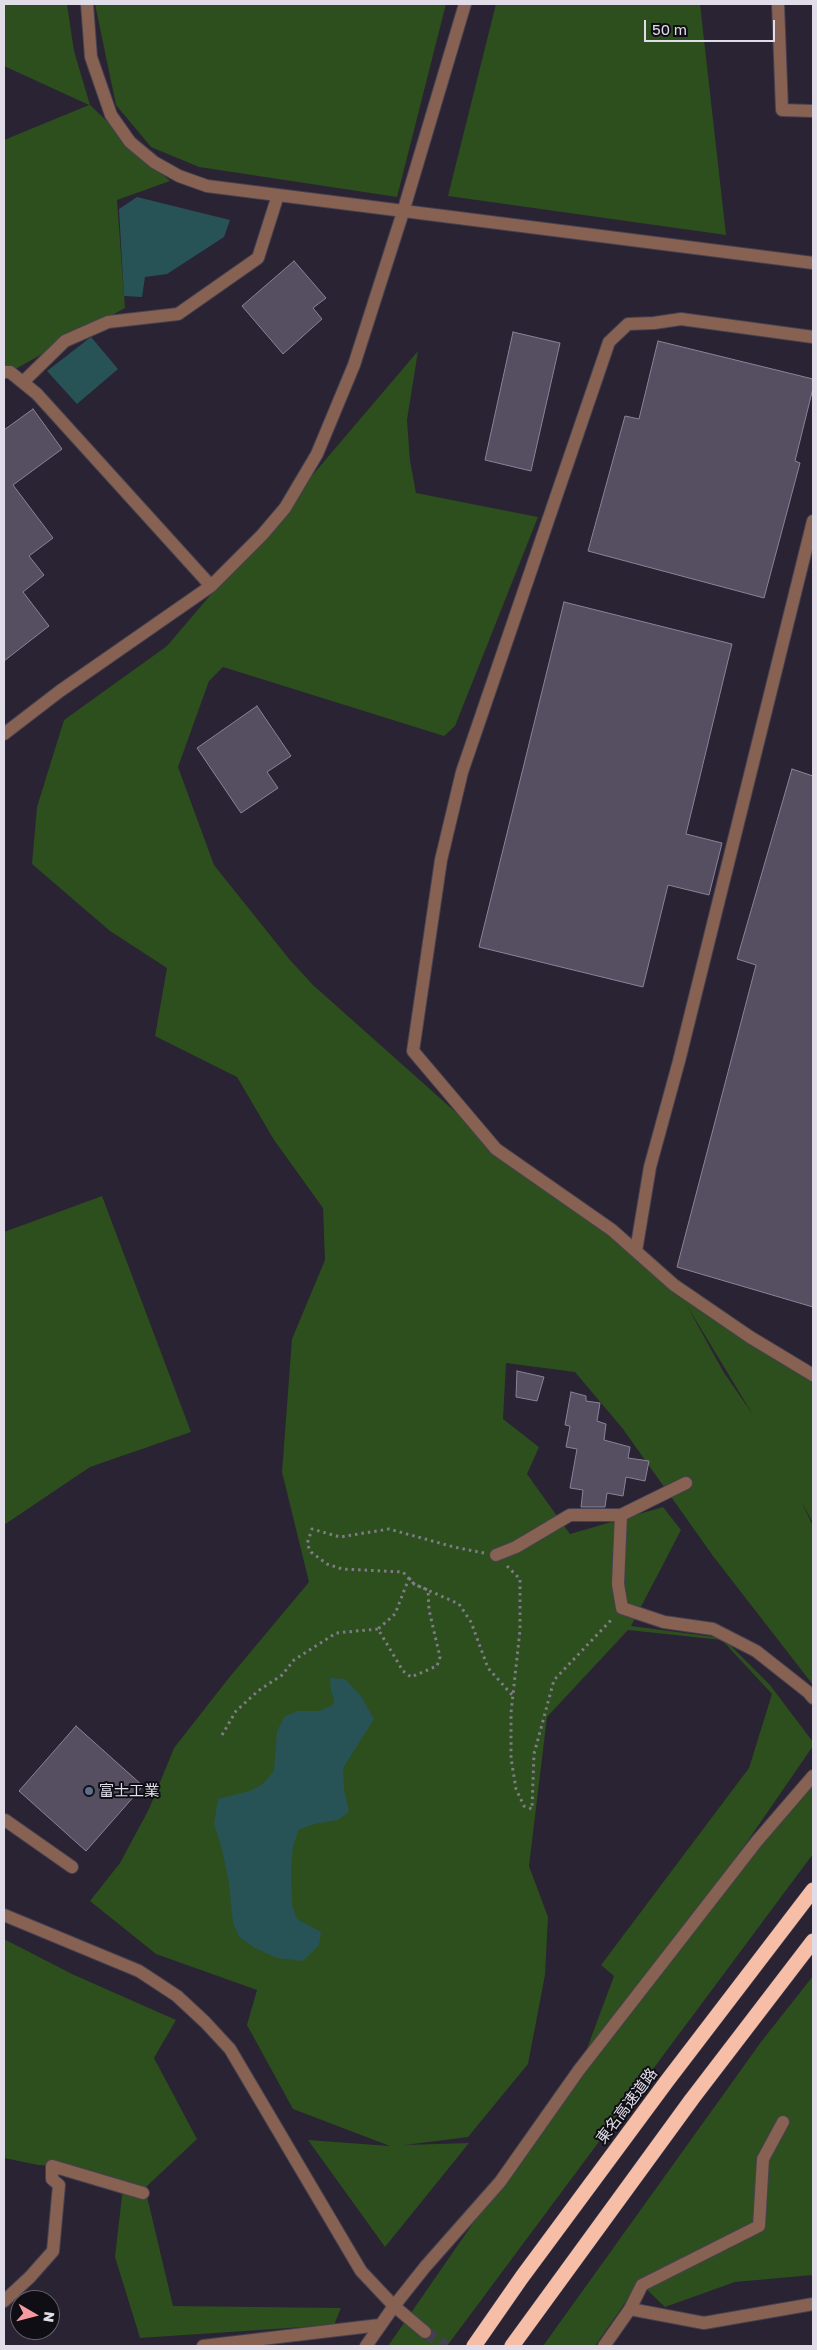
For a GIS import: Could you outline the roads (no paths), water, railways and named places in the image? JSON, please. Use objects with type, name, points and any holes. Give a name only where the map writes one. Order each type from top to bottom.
[{"type":"highway","name":"東名高速道路","points":[[474,2346],[522,2277],[644,2112],[813,1890]]},
{"type":"highway","points":[[512,2346],[692,2099],[813,1941]]},
{"type":"street","points":[[87,4],[91,57],[111,115],[130,142],[154,162],[180,176],[207,186],[813,263]]},
{"type":"street","points":[[4,734],[60,691],[211,586],[286,508],[316,454],[354,364],[403,212],[464,4]]},
{"type":"street","points":[[778,4],[782,110],[813,111]]},
{"type":"street","points":[[23,382],[65,341],[108,322],[178,314],[258,258],[278,195]]},
{"type":"street","points":[[813,337],[681,319],[628,324],[608,342],[462,772],[441,860],[413,1050],[431,1074],[496,1149],[612,1230],[674,1285],[750,1337],[813,1375]]},
{"type":"street","points":[[4,372],[10,372],[37,394],[211,586]]},
{"type":"street","points":[[636,1251],[650,1167],[684,1041],[813,521]]},
{"type":"street","points":[[496,1555],[516,1547],[570,1515],[621,1515],[686,1483]]},
{"type":"street","points":[[621,1515],[618,1584],[622,1608],[664,1622],[713,1629],[756,1651],[813,1698]]},
{"type":"street","points":[[366,2346],[394,2306],[425,2268],[500,2182],[579,2070],[756,1841],[813,1776]]},
{"type":"street","points":[[4,1822],[6,1820],[72,1867]]},
{"type":"street","points":[[4,1915],[139,1971],[176,1996],[205,2022],[230,2049],[361,2271],[394,2306],[425,2332]]},
{"type":"street","points":[[604,2346],[630,2309],[642,2285],[759,2226],[763,2159],[783,2122]]},
{"type":"street","points":[[4,2301],[30,2277],[53,2251],[59,2186],[52,2179],[52,2166],[143,2193]]},
{"type":"street","points":[[630,2309],[704,2323],[813,2304]]},
{"type":"street","points":[[203,2346],[380,2325]]},
{"type":"tunnel","points":[[425,2332],[446,2346]]},
{"type":"place","name":"富士工業","points":[[89,1791]]}]
